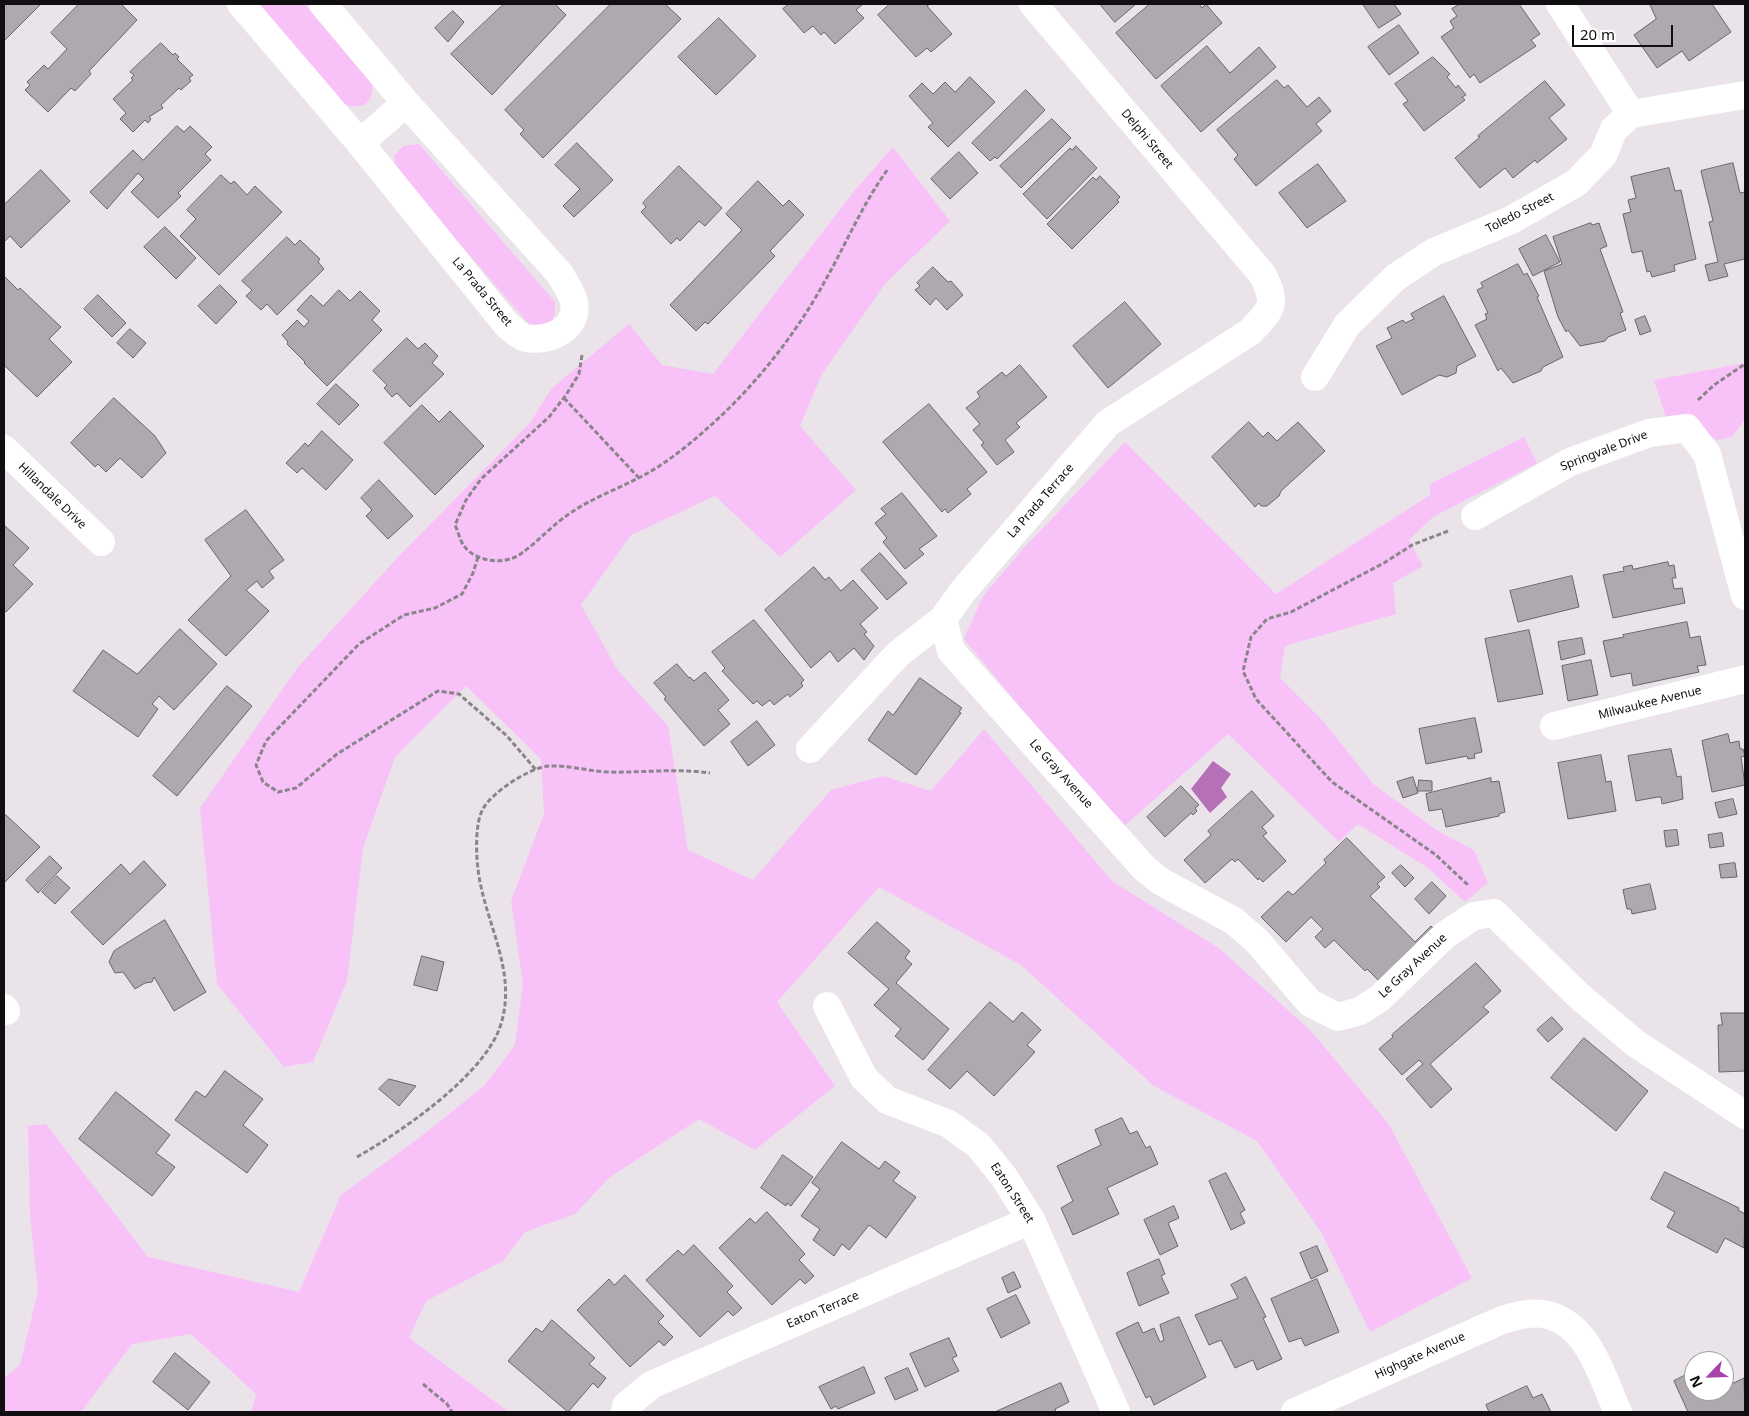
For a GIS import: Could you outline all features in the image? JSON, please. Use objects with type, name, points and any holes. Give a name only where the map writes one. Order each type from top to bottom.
[{"type":"street","name":"La Prada Street","points":[[241,4],[360,143],[507,325],[524,338],[548,338],[564,330]]},
{"type":"street","points":[[323,4],[406,103],[560,274],[574,301],[574,316],[564,330]]},
{"type":"street","name":"Delphi Street","points":[[1033,4],[1262,274]]},
{"type":"street","points":[[1560,4],[1631,114],[1745,95]]},
{"type":"street","points":[[360,143],[406,103]]},
{"type":"street","name":"Toledo Street","points":[[1315,377],[1347,325],[1396,277],[1434,252],[1511,220],[1576,183],[1603,155],[1614,129],[1631,114]]},
{"type":"street","name":"La Prada Terrace","points":[[810,748],[898,654],[943,619],[963,591],[1108,423],[1250,332],[1268,313],[1272,293],[1262,274]]},
{"type":"street","points":[[1687,428],[1707,454],[1745,596]]},
{"type":"street","name":"Springvale Drive","points":[[1475,516],[1570,462],[1648,433],[1687,428]]},
{"type":"street","name":"Hillandale Drive","points":[[4,449],[101,542]]},
{"type":"street","name":"Le Gray Avenue","points":[[943,619],[951,651],[1144,868],[1160,881],[1234,921],[1257,941],[1310,1003],[1338,1017],[1360,1010],[1380,998],[1445,936],[1474,916],[1494,913]]},
{"type":"street","name":"Milwaukee Avenue","points":[[1554,726],[1745,679]]},
{"type":"street","points":[[1494,913],[1579,996],[1635,1043],[1745,1115]]},
{"type":"street","name":"Eaton Street","points":[[828,1006],[864,1078],[887,1100],[949,1124],[979,1146],[1004,1177],[1030,1220],[1116,1412]]},
{"type":"street","name":"Eaton Terrace","points":[[625,1412],[626,1406],[651,1385],[1030,1220]]},
{"type":"street","name":"Highgate Avenue","points":[[1296,1412],[1502,1320],[1526,1314],[1548,1315],[1572,1328],[1585,1341],[1618,1412]]},
{"type":"path","points":[[564,330],[583,348],[580,374],[549,417],[481,479],[466,500],[455,525],[464,546],[478,557],[495,561],[507,560],[519,554],[569,513],[592,499],[648,474],[710,426],[767,365],[824,283],[874,188],[888,169]]},
{"type":"path","points":[[1687,428],[1694,404],[1714,385],[1745,364]]},
{"type":"path","points":[[564,398],[639,478]]},
{"type":"path","points":[[1475,516],[1448,531],[1412,545],[1384,563],[1292,612],[1267,620],[1251,637],[1243,672],[1256,699],[1332,782],[1436,856],[1473,889],[1494,913]]},
{"type":"path","points":[[478,557],[473,573],[462,594],[435,608],[404,615],[359,644],[266,741],[256,765],[263,782],[278,792],[296,788],[337,754],[438,692],[459,694],[507,736],[536,770]]},
{"type":"path","points":[[357,1157],[426,1111],[487,1053],[500,1028],[507,999],[505,970],[478,869],[477,835],[483,809],[503,789],[524,773],[546,766],[608,772],[687,770],[710,773]]},
{"type":"path","points":[[423,1384],[447,1404],[452,1412]]},
{"type":"shaded area","points":[[256,4],[304,4],[372,82],[371,96],[366,104],[350,106],[343,104]]},
{"type":"shaded area","points":[[419,144],[555,302],[555,312],[551,324],[543,327],[529,324],[396,170],[394,156],[403,146]]},
{"type":"shaded area","points":[[893,147],[950,221],[885,284],[822,374],[800,426],[856,490],[780,557],[715,496],[631,535],[581,605],[617,669],[668,726],[688,850],[753,880],[831,790],[883,776],[931,791],[984,729],[1112,881],[1220,949],[1311,1031],[1388,1123],[1472,1278],[1370,1332],[1321,1232],[1257,1141],[1154,1086],[1021,965],[879,887],[777,1002],[835,1086],[755,1150],[699,1119],[609,1178],[575,1214],[525,1232],[503,1261],[426,1301],[409,1338],[509,1412],[251,1412],[256,1394],[191,1334],[132,1344],[81,1412],[4,1412],[4,1378],[20,1365],[38,1291],[30,1216],[28,1126],[46,1124],[148,1257],[299,1292],[341,1195],[419,1138],[485,1085],[515,1045],[523,984],[511,901],[544,814],[541,759],[466,686],[395,757],[363,848],[347,981],[313,1062],[284,1067],[217,984],[200,808],[298,667],[399,556],[530,423],[551,389],[629,324],[662,365],[713,374],[855,190]]},
{"type":"shaded area","points":[[1745,363],[1745,419],[1732,437],[1717,440],[1691,427],[1667,421],[1654,380]]},
{"type":"shaded area","points":[[1524,437],[1537,463],[1433,517],[1409,540],[1423,566],[1393,583],[1396,614],[1285,646],[1280,678],[1324,722],[1373,784],[1438,831],[1474,850],[1488,883],[1465,902],[1428,868],[1358,824],[1339,842],[1228,734],[1121,829],[964,639],[983,596],[1024,548],[1125,442],[1276,594],[1430,495],[1430,484]]},
{"type":"shaded area","points":[[1213,761],[1231,774],[1221,788],[1227,797],[1210,813],[1191,789]]},
{"type":"building","points":[[4,4],[41,4],[4,41]]},
{"type":"building","points":[[79,4],[121,4],[137,20],[89,71],[91,74],[75,91],[71,88],[48,112],[25,90],[30,85],[27,82],[44,65],[48,69],[67,49],[51,33]]},
{"type":"building","points":[[504,4],[555,4],[566,15],[492,95],[451,54]]},
{"type":"building","points":[[611,4],[665,4],[681,19],[543,158],[520,134],[524,130],[505,110]]},
{"type":"building","points":[[789,4],[863,4],[856,10],[864,18],[835,44],[824,32],[821,35],[813,26],[804,33],[783,9]]},
{"type":"building","points":[[890,4],[930,4],[927,6],[952,34],[931,52],[927,48],[916,57],[878,15]]},
{"type":"building","points":[[1100,4],[1136,4],[1115,22]]},
{"type":"building","points":[[1150,4],[1199,4],[1202,8],[1206,4],[1222,23],[1156,79],[1116,33]]},
{"type":"building","points":[[1363,4],[1394,4],[1401,14],[1379,28]]},
{"type":"building","points":[[1460,4],[1519,4],[1540,34],[1531,40],[1536,46],[1480,83],[1474,74],[1470,78],[1441,37],[1454,28],[1450,21],[1457,16],[1452,9]]},
{"type":"building","points":[[1650,4],[1712,4],[1731,32],[1689,61],[1682,51],[1657,68],[1634,35],[1656,19]]},
{"type":"building","points":[[453,11],[464,22],[448,42],[435,28]]},
{"type":"building","points":[[719,18],[756,56],[716,95],[678,57]]},
{"type":"building","points":[[1399,25],[1419,53],[1389,75],[1368,47]]},
{"type":"building","points":[[161,43],[173,55],[175,53],[179,57],[177,59],[193,75],[189,78],[191,81],[181,90],[179,88],[161,105],[163,108],[149,117],[151,119],[148,123],[145,120],[133,132],[120,119],[126,113],[113,99],[133,80],[131,78],[134,75],[130,72]]},
{"type":"building","points":[[1207,46],[1230,73],[1259,47],[1276,67],[1201,132],[1161,86]]},
{"type":"building","points":[[1433,57],[1450,74],[1447,77],[1456,88],[1458,85],[1466,95],[1462,97],[1465,100],[1424,131],[1403,104],[1408,101],[1395,84]]},
{"type":"building","points":[[970,77],[995,102],[948,147],[928,127],[933,123],[909,96],[922,83],[933,94],[945,82],[955,92]]},
{"type":"building","points":[[1277,80],[1284,88],[1288,85],[1307,107],[1319,97],[1331,111],[1316,124],[1322,131],[1256,186],[1234,159],[1238,155],[1217,130]]},
{"type":"building","points":[[1545,81],[1565,105],[1549,118],[1567,139],[1537,163],[1535,160],[1513,178],[1505,168],[1480,188],[1455,158],[1480,137],[1478,136]]},
{"type":"building","points":[[1026,90],[1045,110],[997,159],[995,157],[990,161],[972,143]]},
{"type":"building","points":[[1052,119],[1071,138],[1021,188],[1000,166]]},
{"type":"building","points":[[177,126],[184,132],[190,126],[212,147],[205,154],[211,160],[178,193],[181,196],[158,218],[131,192],[144,179],[138,173],[107,209],[90,192],[133,150],[143,160]]},
{"type":"building","points":[[577,143],[613,180],[574,217],[563,206],[580,189],[555,165]]},
{"type":"building","points":[[1076,146],[1097,168],[1047,219],[1023,194],[1070,148],[1072,150]]},
{"type":"building","points":[[959,152],[978,173],[950,199],[931,179]]},
{"type":"building","points":[[1733,163],[1740,193],[1745,192],[1745,259],[1724,264],[1728,276],[1709,281],[1705,265],[1718,262],[1709,222],[1713,221],[1701,171]]},
{"type":"building","points":[[1318,164],[1346,201],[1307,228],[1279,193]]},
{"type":"building","points":[[679,166],[722,208],[705,226],[699,221],[680,241],[677,238],[671,244],[641,212],[646,207],[643,203]]},
{"type":"building","points":[[1669,168],[1675,191],[1681,190],[1696,259],[1674,265],[1675,271],[1652,277],[1650,271],[1647,272],[1642,251],[1632,253],[1623,214],[1631,212],[1628,200],[1636,198],[1631,177]]},
{"type":"building","points":[[41,170],[70,201],[21,248],[10,236],[4,242],[4,205]]},
{"type":"building","points":[[221,175],[231,184],[234,181],[247,195],[255,186],[282,212],[219,275],[180,236],[196,219],[187,210]]},
{"type":"building","points":[[1100,176],[1120,197],[1117,200],[1119,202],[1072,249],[1047,224],[1093,177],[1096,180]]},
{"type":"building","points":[[758,181],[783,206],[789,200],[804,215],[770,251],[775,256],[708,324],[705,322],[696,331],[670,305],[742,230],[726,214]]},
{"type":"building","points":[[1591,223],[1592,225],[1599,223],[1607,246],[1600,249],[1623,312],[1620,313],[1626,330],[1608,337],[1605,341],[1580,346],[1568,330],[1566,332],[1558,317],[1544,271],[1562,264],[1553,237]]},
{"type":"building","points":[[165,227],[196,258],[176,279],[144,247]]},
{"type":"building","points":[[1546,235],[1560,262],[1533,276],[1519,249]]},
{"type":"building","points":[[287,237],[295,245],[300,240],[320,259],[318,262],[324,269],[277,315],[267,304],[261,310],[246,296],[252,290],[242,281]]},
{"type":"building","points":[[1518,264],[1524,275],[1527,273],[1539,296],[1537,297],[1563,357],[1543,367],[1541,371],[1513,383],[1501,368],[1498,371],[1475,325],[1487,319],[1485,314],[1488,313],[1477,290],[1483,287],[1481,283]]},
{"type":"building","points":[[933,267],[948,282],[951,281],[963,295],[947,310],[936,298],[930,305],[915,290],[920,286],[917,283]]},
{"type":"building","points":[[4,276],[18,290],[20,288],[61,327],[49,339],[72,362],[37,397],[4,365]]},
{"type":"building","points":[[220,285],[237,302],[216,324],[198,306]]},
{"type":"building","points":[[339,290],[350,301],[360,291],[380,311],[372,320],[382,330],[327,386],[287,344],[288,342],[282,335],[297,320],[304,327],[309,321],[297,310],[311,295],[323,306]]},
{"type":"building","points":[[98,295],[126,323],[112,337],[84,309]]},
{"type":"building","points":[[1444,296],[1476,356],[1457,366],[1456,373],[1447,377],[1439,375],[1402,395],[1376,346],[1392,338],[1387,328],[1403,320],[1405,323],[1414,319],[1411,314]]},
{"type":"building","points":[[1125,302],[1161,344],[1108,388],[1073,346]]},
{"type":"building","points":[[1645,316],[1651,331],[1640,335],[1635,320]]},
{"type":"building","points":[[130,329],[146,343],[133,358],[117,343]]},
{"type":"building","points":[[407,338],[418,349],[425,343],[438,356],[432,363],[444,374],[410,407],[397,393],[392,397],[384,388],[387,385],[373,371]]},
{"type":"building","points":[[1020,365],[1047,397],[1016,423],[1020,427],[1005,440],[1014,452],[997,465],[981,445],[984,443],[973,430],[980,424],[966,408],[980,397],[977,392],[1002,372],[1006,376]]},
{"type":"building","points":[[336,384],[359,405],[339,425],[317,404]]},
{"type":"building","points":[[114,398],[155,436],[166,453],[142,478],[120,458],[106,472],[98,464],[95,467],[71,443]]},
{"type":"building","points":[[929,404],[987,472],[967,489],[971,494],[948,513],[945,509],[942,512],[883,442]]},
{"type":"building","points":[[422,405],[439,422],[450,411],[484,446],[435,495],[384,443]]},
{"type":"building","points":[[1249,422],[1263,437],[1268,432],[1277,441],[1298,422],[1325,451],[1267,506],[1261,506],[1259,503],[1255,507],[1212,457]]},
{"type":"building","points":[[322,431],[353,460],[326,490],[302,468],[297,473],[286,463],[305,443],[308,446]]},
{"type":"building","points":[[379,480],[413,516],[388,539],[366,516],[372,510],[361,498]]},
{"type":"building","points":[[902,493],[937,536],[919,549],[924,554],[905,569],[883,542],[887,538],[875,523],[886,514],[881,509]]},
{"type":"building","points":[[246,510],[284,560],[269,571],[274,578],[262,588],[257,581],[246,590],[269,611],[226,656],[188,620],[231,576],[205,540]]},
{"type":"building","points":[[4,525],[29,548],[13,565],[33,584],[6,612],[4,610]]},
{"type":"building","points":[[880,553],[907,583],[887,600],[861,570]]},
{"type":"building","points":[[1668,562],[1669,566],[1674,565],[1676,578],[1672,578],[1674,589],[1682,588],[1685,603],[1613,618],[1603,575],[1624,571],[1623,567],[1632,565],[1633,569]]},
{"type":"building","points":[[814,567],[825,580],[829,577],[841,591],[853,580],[878,608],[860,624],[867,632],[864,634],[874,646],[864,660],[854,648],[838,662],[830,651],[811,668],[765,610]]},
{"type":"building","points":[[1572,576],[1579,607],[1518,622],[1510,591]]},
{"type":"building","points":[[754,620],[804,680],[801,683],[803,686],[790,697],[788,694],[774,705],[770,700],[762,706],[757,701],[753,704],[722,671],[725,668],[712,652]]},
{"type":"building","points":[[1687,622],[1690,638],[1700,636],[1706,665],[1697,666],[1699,672],[1633,686],[1631,673],[1611,677],[1603,641]]},
{"type":"building","points":[[180,629],[217,664],[174,710],[159,696],[152,704],[158,709],[138,737],[73,691],[103,650],[137,674]]},
{"type":"building","points":[[1529,630],[1543,694],[1498,702],[1485,639]]},
{"type":"building","points":[[1582,638],[1585,654],[1561,660],[1558,642]]},
{"type":"building","points":[[1591,660],[1598,695],[1568,701],[1562,666]]},
{"type":"building","points":[[677,664],[694,681],[705,672],[729,700],[718,710],[730,724],[704,746],[664,699],[666,697],[654,683]]},
{"type":"building","points":[[920,678],[962,708],[959,712],[961,713],[916,775],[868,740],[888,711],[893,715]]},
{"type":"building","points":[[227,686],[252,706],[177,796],[153,776]]},
{"type":"building","points":[[1475,718],[1482,752],[1474,754],[1475,758],[1468,759],[1467,756],[1426,764],[1419,729]]},
{"type":"building","points":[[757,721],[775,745],[748,766],[731,742]]},
{"type":"building","points":[[1728,734],[1730,743],[1739,741],[1740,749],[1743,749],[1745,756],[1741,757],[1745,785],[1712,792],[1702,741]]},
{"type":"building","points":[[1671,749],[1677,777],[1681,776],[1683,799],[1662,804],[1661,797],[1636,801],[1628,756]]},
{"type":"building","points":[[1601,755],[1606,782],[1611,781],[1616,811],[1568,819],[1558,763]]},
{"type":"building","points":[[1413,777],[1418,793],[1403,798],[1397,782]]},
{"type":"building","points":[[1491,778],[1491,782],[1499,781],[1505,812],[1499,814],[1499,816],[1446,827],[1442,809],[1429,811],[1426,794]]},
{"type":"building","points":[[1419,780],[1432,781],[1432,791],[1418,791]]},
{"type":"building","points":[[1181,786],[1199,805],[1195,808],[1197,811],[1193,815],[1191,813],[1165,837],[1147,817]]},
{"type":"building","points":[[1252,791],[1274,816],[1262,827],[1267,833],[1263,836],[1286,861],[1263,882],[1259,878],[1258,880],[1238,859],[1235,862],[1232,859],[1205,883],[1184,860],[1211,835],[1208,831]]},
{"type":"building","points":[[1733,799],[1737,814],[1719,818],[1715,803]]},
{"type":"building","points":[[6,815],[40,847],[4,883],[4,817]]},
{"type":"building","points":[[1677,830],[1679,845],[1666,847],[1664,831]]},
{"type":"building","points":[[1722,833],[1724,846],[1710,848],[1708,835]]},
{"type":"building","points":[[1347,838],[1385,877],[1377,884],[1380,887],[1370,896],[1415,942],[1431,926],[1441,937],[1380,982],[1367,969],[1365,971],[1334,940],[1325,948],[1315,937],[1323,929],[1311,917],[1286,942],[1261,917],[1288,891],[1293,895],[1326,863],[1324,860]]},
{"type":"building","points":[[50,856],[62,868],[38,893],[26,880]]},
{"type":"building","points":[[144,861],[166,885],[103,945],[71,912],[121,864],[130,874]]},
{"type":"building","points":[[1735,863],[1737,877],[1721,878],[1719,865]]},
{"type":"building","points":[[1401,865],[1414,878],[1405,887],[1392,873]]},
{"type":"building","points":[[57,876],[70,888],[55,904],[42,892]]},
{"type":"building","points":[[1432,882],[1446,896],[1429,914],[1415,899]]},
{"type":"building","points":[[1650,884],[1656,909],[1632,914],[1631,909],[1627,909],[1623,890]]},
{"type":"building","points":[[165,920],[206,992],[174,1011],[154,977],[152,982],[145,983],[135,989],[123,972],[115,973],[109,962],[114,951]]},
{"type":"building","points":[[877,922],[910,951],[905,958],[912,964],[896,983],[949,1029],[923,1060],[895,1036],[901,1029],[874,1005],[889,989],[848,953]]},
{"type":"building","points":[[422,956],[444,962],[437,991],[414,985]]},
{"type":"building","points":[[1476,963],[1501,991],[1483,1007],[1489,1012],[1430,1064],[1452,1089],[1431,1108],[1406,1079],[1423,1064],[1419,1060],[1402,1075],[1379,1049],[1393,1037],[1392,1035]]},
{"type":"building","points":[[990,1002],[1013,1022],[1022,1012],[1041,1030],[1027,1045],[1035,1052],[994,1096],[967,1071],[950,1089],[928,1070]]},
{"type":"building","points":[[1721,1013],[1745,1013],[1745,1071],[1719,1072],[1718,1025],[1722,1025]]},
{"type":"building","points":[[1552,1017],[1563,1029],[1548,1042],[1537,1030]]},
{"type":"building","points":[[1584,1038],[1648,1091],[1616,1131],[1551,1078]]},
{"type":"building","points":[[225,1071],[263,1099],[243,1125],[268,1145],[247,1173],[175,1120],[196,1091],[205,1097]]},
{"type":"building","points":[[389,1079],[416,1086],[399,1106],[379,1089]]},
{"type":"building","points":[[116,1092],[170,1135],[156,1153],[175,1167],[152,1196],[79,1139]]},
{"type":"building","points":[[1122,1118],[1130,1134],[1137,1131],[1146,1148],[1150,1146],[1158,1164],[1107,1188],[1119,1214],[1073,1235],[1061,1208],[1073,1201],[1057,1166],[1101,1145],[1095,1130]]},
{"type":"building","points":[[842,1142],[879,1169],[885,1161],[900,1172],[893,1181],[916,1197],[886,1238],[869,1225],[849,1250],[842,1244],[834,1256],[813,1240],[820,1229],[801,1216],[820,1189],[812,1183]]},
{"type":"building","points":[[783,1155],[813,1177],[791,1206],[787,1203],[786,1206],[761,1188]]},
{"type":"building","points":[[1665,1172],[1739,1208],[1738,1210],[1745,1214],[1744,1248],[1725,1238],[1717,1253],[1667,1227],[1675,1212],[1651,1199]]},
{"type":"building","points":[[1226,1173],[1245,1210],[1240,1213],[1245,1223],[1231,1230],[1209,1181]]},
{"type":"building","points":[[1174,1206],[1179,1218],[1168,1223],[1178,1246],[1160,1255],[1144,1220]]},
{"type":"building","points":[[767,1212],[805,1254],[799,1260],[814,1276],[805,1284],[800,1279],[772,1305],[719,1248],[750,1218],[755,1223]]},
{"type":"building","points":[[694,1245],[733,1286],[727,1292],[742,1308],[733,1316],[728,1311],[700,1337],[646,1280],[678,1250],[683,1255]]},
{"type":"building","points":[[1317,1246],[1328,1271],[1311,1279],[1300,1253]]},
{"type":"building","points":[[1159,1259],[1165,1274],[1161,1276],[1169,1293],[1139,1306],[1127,1273]]},
{"type":"building","points":[[1014,1272],[1021,1287],[1008,1293],[1002,1278]]},
{"type":"building","points":[[625,1275],[664,1316],[658,1322],[673,1337],[664,1346],[659,1341],[630,1367],[577,1310],[609,1279],[614,1285]]},
{"type":"building","points":[[1246,1277],[1266,1317],[1263,1318],[1282,1359],[1257,1370],[1253,1360],[1235,1368],[1221,1340],[1209,1345],[1195,1315],[1238,1298],[1231,1285]]},
{"type":"building","points":[[1317,1279],[1339,1332],[1305,1346],[1301,1338],[1289,1342],[1271,1299]]},
{"type":"building","points":[[1016,1295],[1030,1323],[1001,1338],[987,1309]]},
{"type":"building","points":[[1179,1317],[1206,1377],[1154,1405],[1150,1396],[1146,1398],[1116,1333],[1138,1322],[1143,1333],[1154,1328],[1160,1342],[1164,1340],[1160,1325]]},
{"type":"building","points":[[552,1320],[595,1358],[589,1364],[606,1378],[598,1388],[593,1383],[568,1412],[508,1361],[536,1328],[542,1332]]},
{"type":"building","points":[[949,1338],[957,1356],[952,1358],[959,1371],[925,1387],[910,1354]]},
{"type":"building","points":[[175,1353],[210,1382],[188,1410],[153,1382]]},
{"type":"building","points":[[864,1367],[875,1393],[838,1409],[836,1406],[831,1409],[819,1387]]},
{"type":"building","points":[[908,1368],[918,1390],[895,1400],[885,1378]]},
{"type":"building","points":[[1684,1376],[1684,1401],[1734,1401],[1734,1383],[1744,1378],[1745,1412],[1688,1412],[1674,1381]]},
{"type":"building","points":[[1061,1383],[1069,1402],[1055,1409],[1056,1412],[995,1412]]},
{"type":"building","points":[[1527,1386],[1533,1398],[1542,1394],[1551,1412],[1489,1412],[1486,1405]]}]
